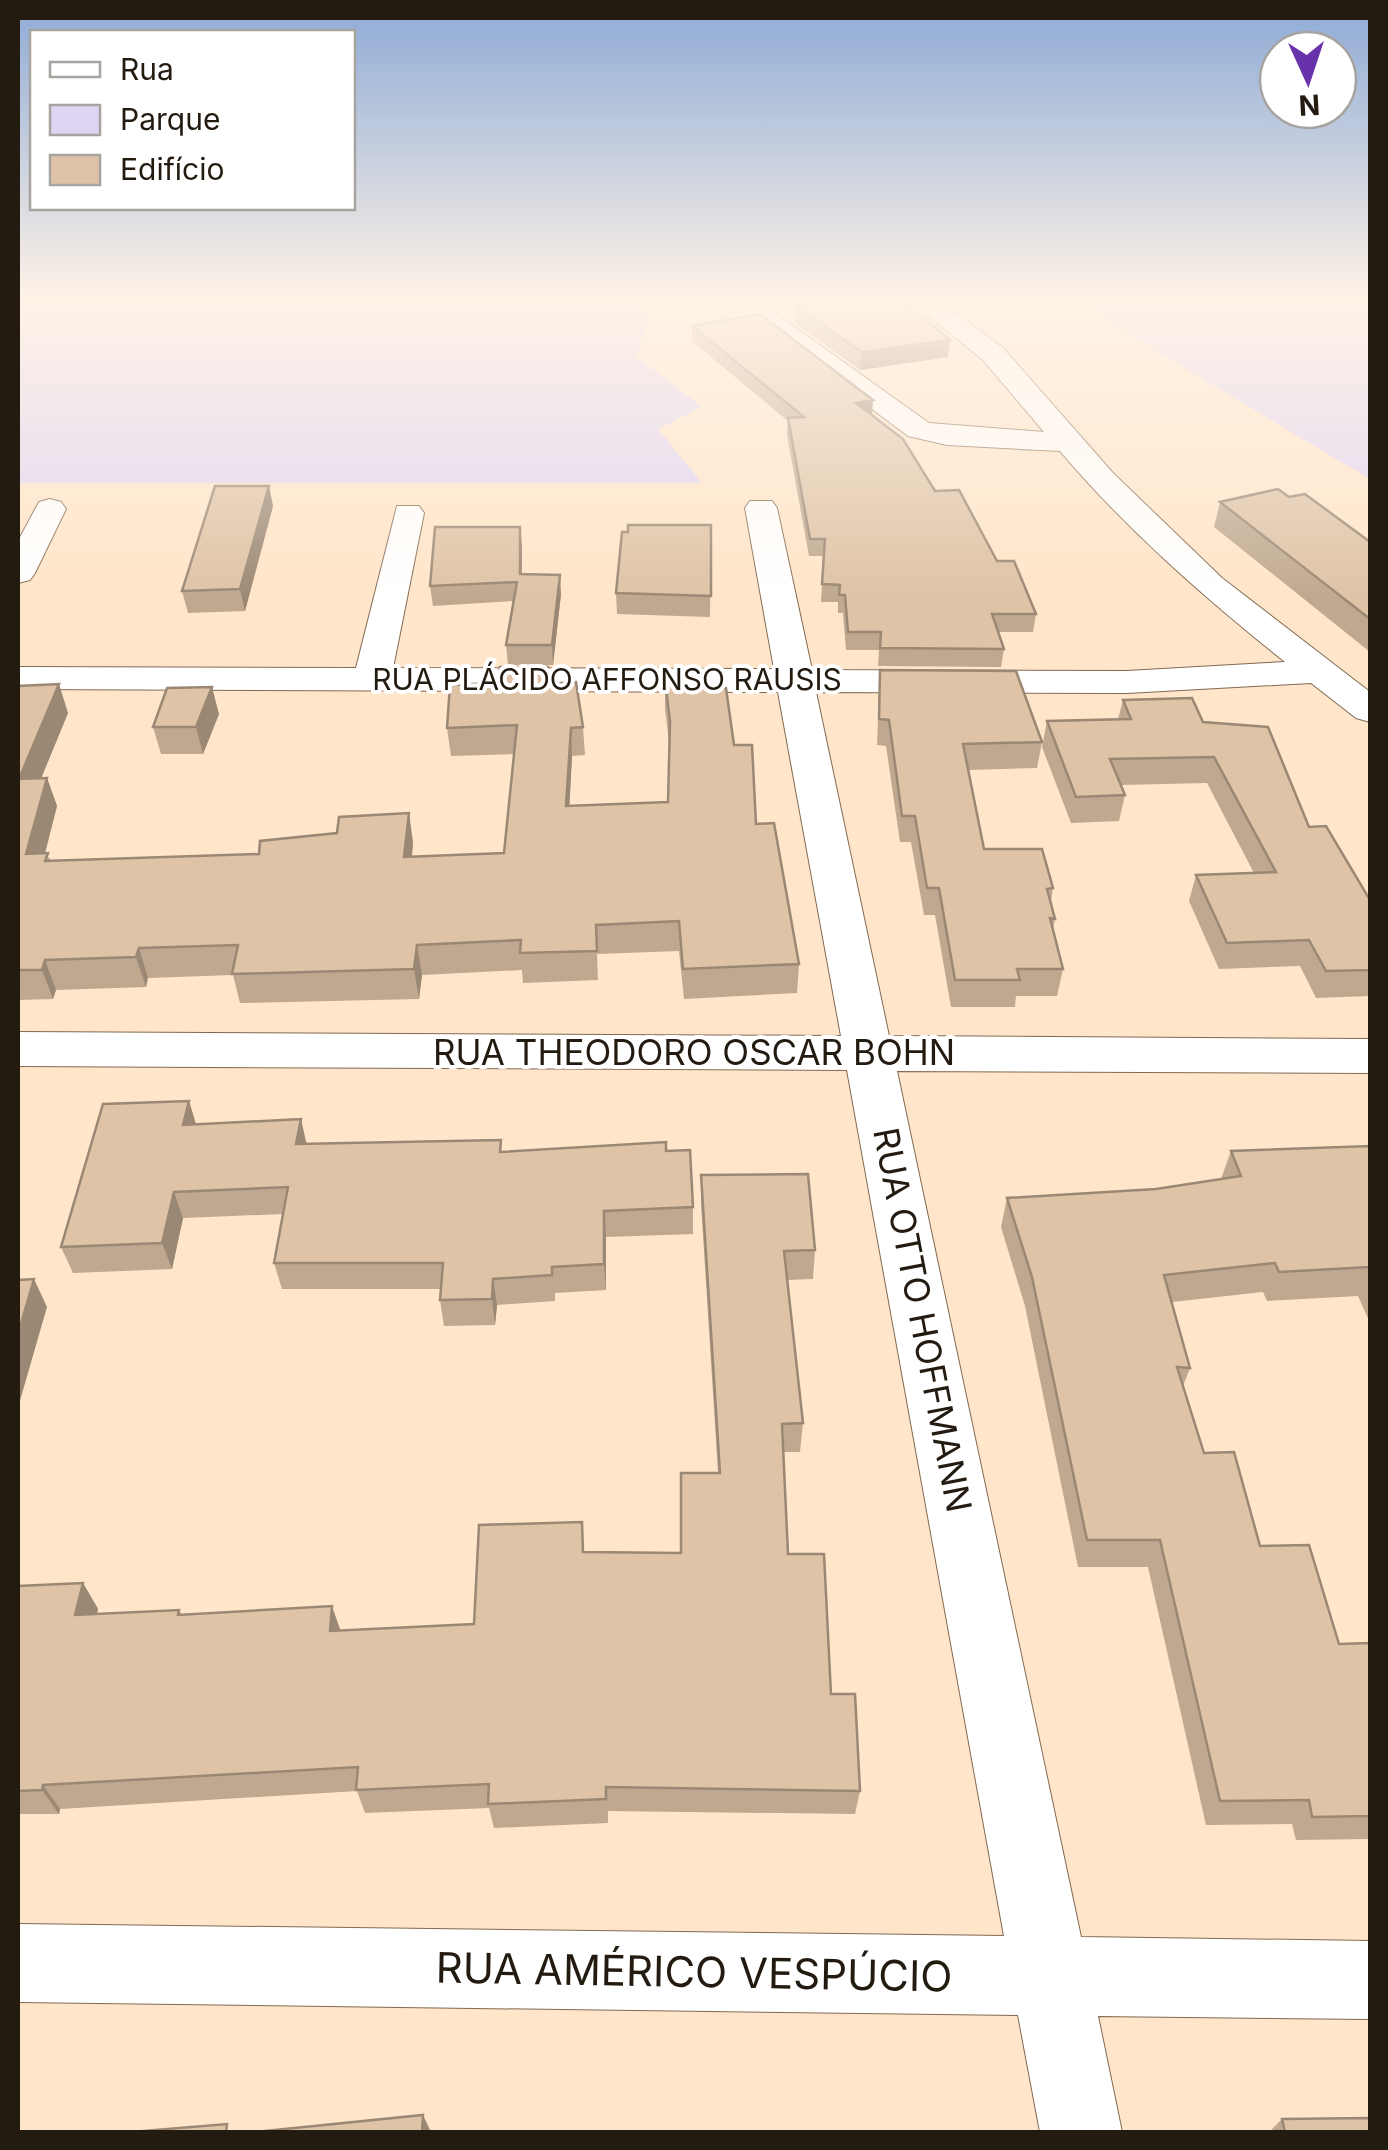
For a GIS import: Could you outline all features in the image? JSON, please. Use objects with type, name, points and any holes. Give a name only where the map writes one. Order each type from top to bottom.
[{"type":"street","points":[[877,399],[919,430],[947,436],[1066,442]]},
{"type":"street","points":[[1031,399],[1066,442],[1210,584],[1370,710]]},
{"type":"street","name":"RUA OTTO HOFFMANN","points":[[762,508],[1082,2132]]},
{"type":"street","points":[[18,574],[50,509]]},
{"type":"street","points":[[372,680],[408,513]]},
{"type":"street","name":"RUA PLÁCIDO AFFONSO RAUSIS","points":[[18,678],[1190,681],[1316,671]]},
{"type":"street","name":"RUA THEODORO OSCAR BOHN","points":[[18,1049],[1370,1056]]},
{"type":"street","name":"RUA AMÉRICO VESPÚCIO","points":[[18,1963],[1370,1980]]},
{"type":"green space","points":[[18,399],[692,399],[702,407],[658,429],[702,483],[18,483]]},
{"type":"green space","points":[[1237,399],[1370,399],[1370,479]]},
{"type":"building","points":[[782,399],[872,399],[856,403],[903,439],[935,491],[959,490],[997,561],[1014,561],[1036,614],[992,614],[1004,649],[880,648],[881,632],[848,632],[845,595],[839,595],[840,585],[822,584],[825,539],[810,539],[788,418],[804,417]]},
{"type":"building","points":[[215,486],[269,486],[240,589],[182,591]]},
{"type":"building","points":[[1278,489],[1289,497],[1305,494],[1370,542],[1370,619],[1220,502]]},
{"type":"building","points":[[628,525],[711,525],[711,596],[616,593],[622,532],[628,532]]},
{"type":"building","points":[[435,527],[520,527],[520,574],[560,575],[552,645],[506,645],[517,582],[430,586]]},
{"type":"building","points":[[500,667],[548,667],[546,684],[576,682],[583,727],[571,728],[566,806],[668,802],[670,721],[665,681],[709,679],[708,689],[726,688],[734,745],[752,745],[756,824],[774,823],[799,964],[683,969],[679,921],[596,925],[597,951],[520,953],[521,940],[417,945],[414,969],[232,974],[238,945],[139,948],[136,957],[45,960],[42,970],[18,970],[18,686],[59,684],[19,779],[47,778],[26,854],[48,853],[45,861],[259,854],[260,841],[337,833],[339,817],[409,813],[404,857],[504,853],[517,725],[447,728],[450,685],[497,683]]},
{"type":"building","points":[[880,670],[1016,671],[1042,742],[963,744],[984,849],[1042,849],[1053,888],[1047,889],[1055,919],[1050,918],[1063,969],[1017,969],[1020,980],[955,980],[939,888],[927,888],[915,816],[902,816],[889,720],[879,719]]},
{"type":"building","points":[[212,687],[196,727],[153,727],[167,688]]},
{"type":"building","points":[[1192,698],[1203,722],[1268,727],[1309,827],[1326,826],[1370,900],[1370,970],[1326,971],[1309,940],[1227,943],[1196,875],[1276,872],[1214,757],[1110,759],[1125,795],[1076,797],[1047,721],[1131,719],[1123,700]]},
{"type":"building","points":[[189,1101],[183,1125],[301,1119],[296,1144],[501,1140],[500,1152],[666,1142],[666,1151],[690,1150],[693,1207],[604,1211],[604,1264],[552,1267],[552,1275],[493,1279],[492,1299],[440,1300],[443,1263],[274,1263],[288,1187],[174,1192],[162,1243],[61,1247],[103,1104]]},
{"type":"building","points":[[1370,1146],[1370,1267],[1279,1272],[1275,1263],[1164,1275],[1190,1368],[1177,1367],[1204,1453],[1234,1452],[1260,1546],[1309,1545],[1339,1644],[1370,1643],[1370,1816],[1312,1817],[1309,1800],[1220,1801],[1160,1540],[1087,1540],[1032,1277],[1007,1198],[1156,1189],[1241,1176],[1231,1151]]},
{"type":"building","points":[[808,1174],[815,1250],[784,1251],[803,1423],[782,1424],[788,1554],[824,1554],[831,1694],[855,1694],[860,1791],[606,1787],[606,1799],[488,1804],[489,1784],[356,1790],[358,1767],[43,1785],[42,1790],[18,1791],[18,1586],[83,1583],[75,1615],[179,1610],[178,1615],[332,1606],[330,1631],[474,1624],[479,1525],[582,1522],[583,1552],[681,1553],[681,1473],[720,1473],[701,1175]]},
{"type":"building","points":[[34,1279],[18,1334],[18,1280]]},
{"type":"building","points":[[423,2115],[422,2132],[255,2132]]},
{"type":"building","points":[[1370,2118],[1370,2132],[1285,2132],[1282,2119]]},
{"type":"building","points":[[227,2124],[226,2132],[131,2132]]}]
